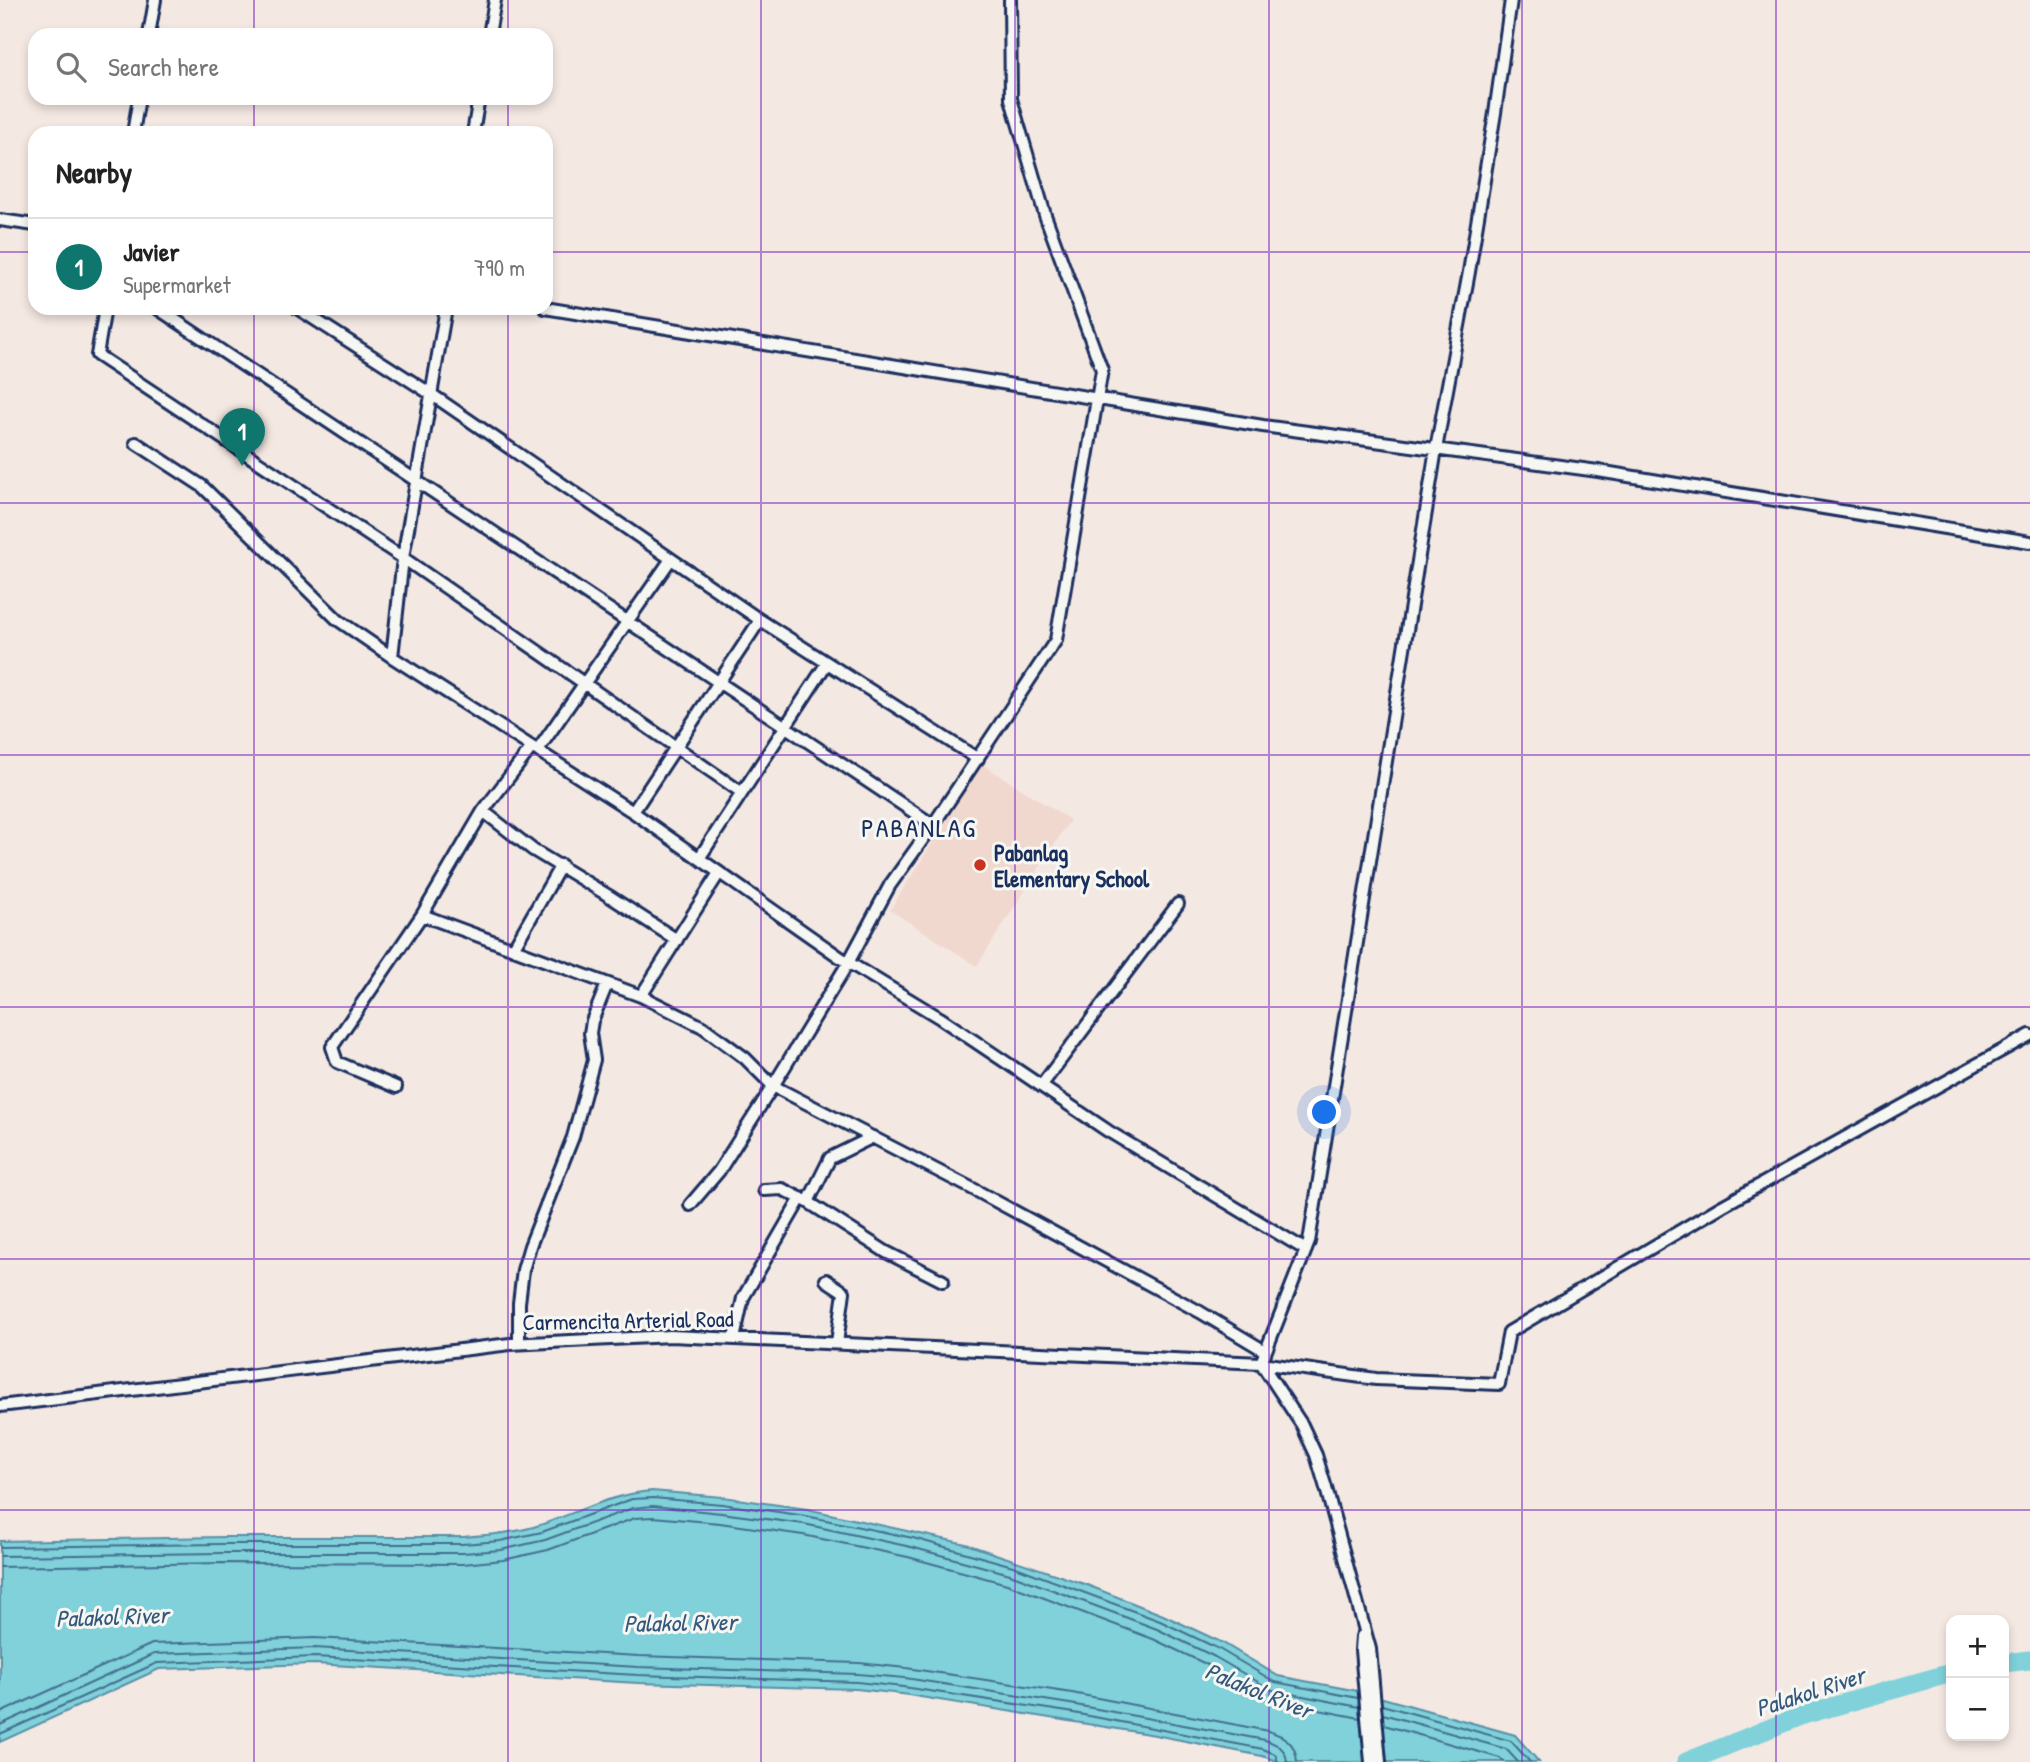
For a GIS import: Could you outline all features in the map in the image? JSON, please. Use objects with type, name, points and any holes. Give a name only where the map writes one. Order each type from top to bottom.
[{"type":"street","points":[[150,28],[155,0]]},
{"type":"street","points":[[490,28],[495,0]]},
{"type":"street","points":[[690,1205],[719,1171],[773,1086],[848,963],[890,885],[978,759],[1056,640],[1102,370],[1045,215],[1012,99],[1010,0]]},
{"type":"street","points":[[1380,1762],[1363,1630],[1316,1455],[1302,1425],[1261,1363],[1309,1242],[1436,449],[1469,272],[1511,0]]},
{"type":"street","points":[[134,126],[138,105]]},
{"type":"street","points":[[474,126],[478,105]]},
{"type":"street","points":[[0,220],[28,224]]},
{"type":"street","points":[[553,309],[1263,426],[1787,501],[2030,542]]},
{"type":"street","points":[[104,315],[97,355],[403,558],[741,792]]},
{"type":"street","points":[[168,315],[933,825]]},
{"type":"street","points":[[308,315],[431,394],[760,620],[978,759]]},
{"type":"street","points":[[392,657],[403,558],[445,315]]},
{"type":"street","points":[[136,443],[202,486],[338,620],[633,812],[848,963],[940,1018],[1108,1131],[1306,1250]]},
{"type":"street","points":[[396,1087],[337,1062],[332,1047],[422,915],[483,811],[535,749],[671,559]]},
{"type":"street","points":[[633,812],[760,620]]},
{"type":"street","points":[[700,858],[827,663]]},
{"type":"street","points":[[483,811],[533,850],[561,865],[677,940]]},
{"type":"street","points":[[513,949],[561,865]]},
{"type":"street","points":[[641,996],[719,873]]},
{"type":"street","points":[[1041,1086],[1178,904]]},
{"type":"street","points":[[422,915],[641,996],[703,1027],[745,1058],[773,1086],[1200,1312],[1265,1351]]},
{"type":"street","points":[[519,1343],[519,1303],[523,1270],[573,1137],[594,1060],[590,1033],[592,1021],[607,984]]},
{"type":"street","name":"Carmencita Arterial Road","points":[[0,1406],[519,1343],[671,1336],[1261,1363],[1376,1379],[1499,1384],[1509,1332],[1722,1206],[2030,1035]]},
{"type":"street","points":[[734,1339],[743,1298],[830,1158],[873,1137]]},
{"type":"street","points":[[764,1190],[782,1189],[805,1200],[886,1252],[943,1281]]},
{"type":"street","points":[[826,1280],[844,1292],[837,1343]]},
{"type":"street","points":[[1366,1649],[1371,1762]]},
{"type":"shaded area","name":"Pabanlag Elementary School","points":[[982,764],[1070,820],[977,966],[890,910]]},
{"type":"water","points":[[652,1491],[723,1497],[807,1509],[966,1544],[1087,1585],[1163,1615],[1223,1643],[1278,1676],[1358,1691],[1515,1735],[1539,1762],[1280,1762],[1155,1735],[856,1689],[638,1683],[315,1664],[159,1669],[0,1742],[0,1541],[462,1537],[533,1527],[610,1499]]},
{"type":"waterway","name":"Palakol River","points":[[2009,1662],[2030,1660]]},
{"type":"waterway","name":"Palakol River","points":[[1686,1762],[1803,1715],[1946,1674]]},
{"type":"place","name":"Javier","points":[[242,466]]},
{"type":"place","name":"Pabanlag Elementary School","points":[[980,865]]},
{"type":"district","name":"PABANLAG","points":[[919,827]]}]
